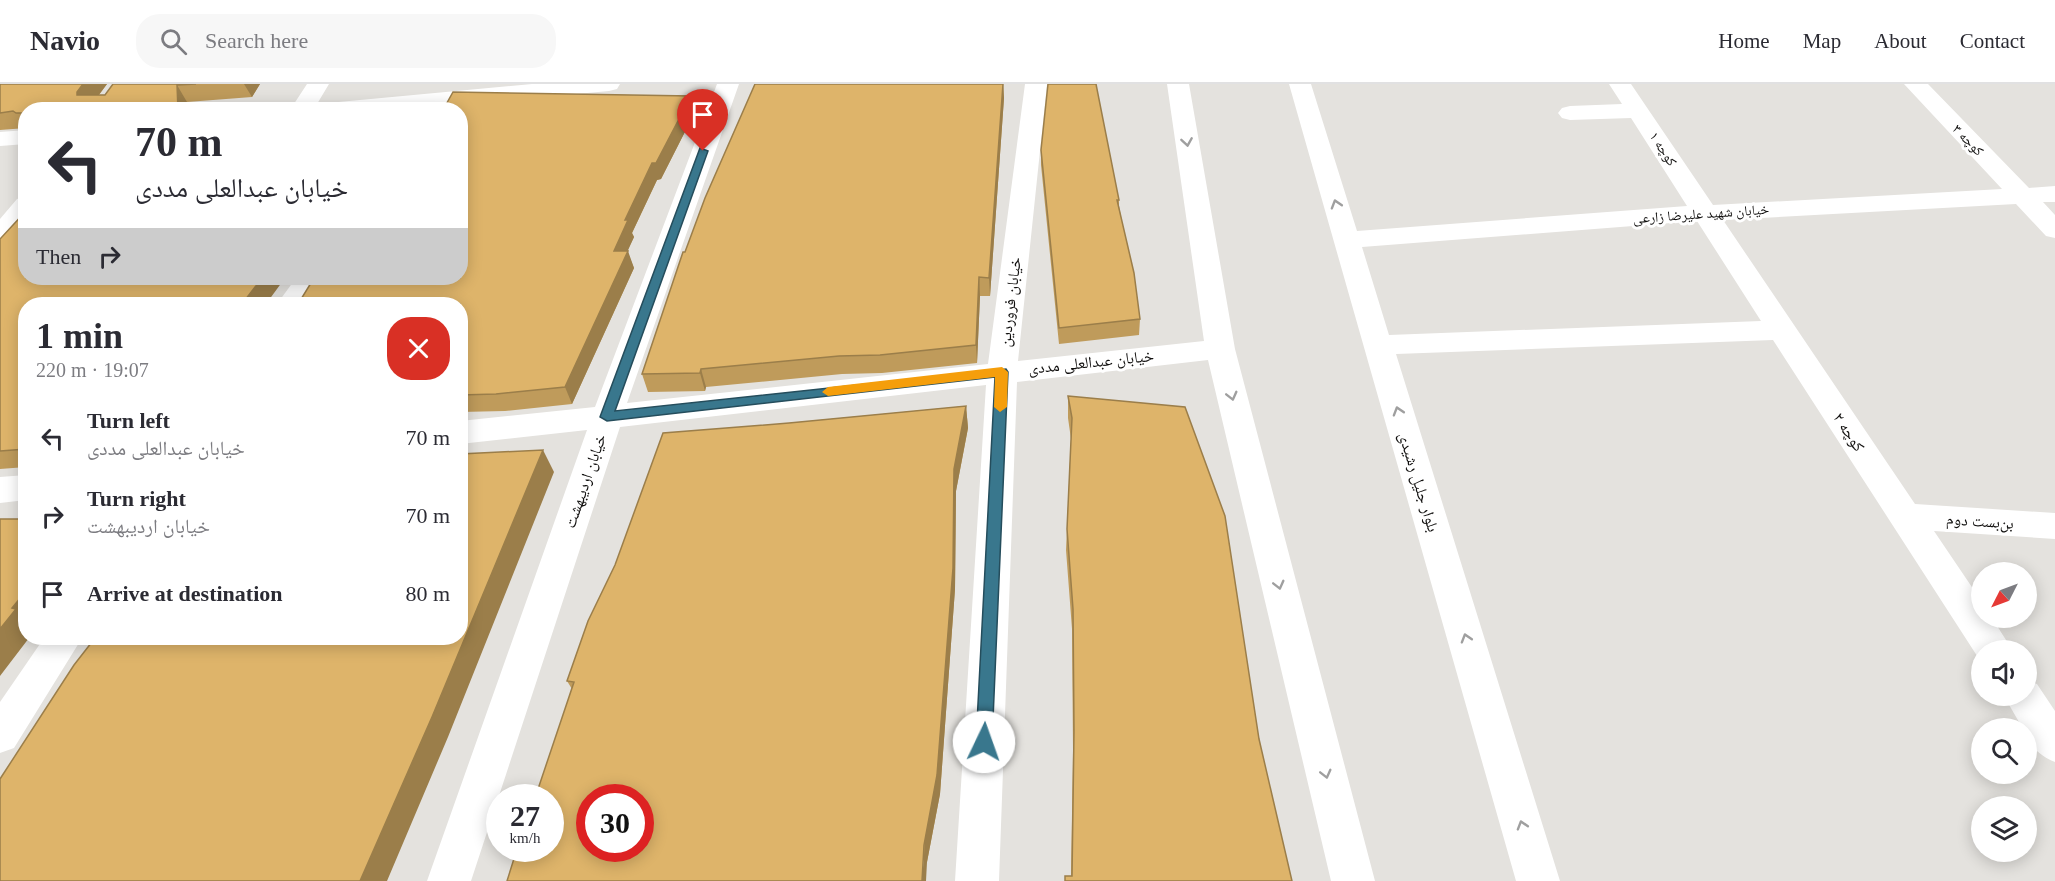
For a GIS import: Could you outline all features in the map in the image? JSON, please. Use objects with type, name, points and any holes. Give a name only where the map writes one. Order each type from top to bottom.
[{"type":"street","points":[[306,102],[318,84]]},
{"type":"street","points":[[398,102],[609,84]]},
{"type":"street","name":"خیابان اردیبهشت","points":[[449,881],[607,417],[728,84]]},
{"type":"street","name":"خیابان فروردین","points":[[977,881],[1002,372],[1036,84]]},
{"type":"street","points":[[1178,84],[1220,349],[1353,881]]},
{"type":"street","name":"بلوار جلیل رشیدی","points":[[1300,84],[1538,881]]},
{"type":"street","name":"کوچه ۱","points":[[1620,84],[1705,213]]},
{"type":"street","name":"کوچه ۳","points":[[1915,84],[2055,230]]},
{"type":"street","points":[[1570,113],[1638,111]]},
{"type":"street","points":[[0,139],[18,138]]},
{"type":"street","name":"خیابان شهید علیرضا زارعی","points":[[1347,240],[1705,213],[2055,194]]},
{"type":"street","name":"کوچه ۲","points":[[1705,213],[1987,640]]},
{"type":"street","points":[[0,237],[18,214]]},
{"type":"street","points":[[1378,345],[1782,330]]},
{"type":"street","name":"خیابان عبدالعلی مددی","points":[[468,432],[1220,349]]},
{"type":"street","points":[[0,490],[18,488]]},
{"type":"street","name":"بن‌بست دوم","points":[[1904,516],[2055,526]]},
{"type":"street","points":[[0,735],[59,645]]},
{"type":"street","points":[[2030,706],[2055,744]]},
{"type":"building","points":[[0,84],[83,84],[77,95],[105,95],[113,84],[196,84],[177,85],[178,102],[18,102],[18,113],[13,111],[0,113]]},
{"type":"building","points":[[755,84],[1003,84],[989,278],[979,277],[976,345],[701,369],[700,373],[642,374],[683,252],[685,252],[705,198]]},
{"type":"building","points":[[1048,84],[1096,84],[1119,200],[1117,200],[1134,273],[1140,319],[1059,328],[1041,150]]},
{"type":"building","points":[[453,92],[691,96],[656,163],[652,163],[625,220],[628,220],[614,251],[628,251],[565,387],[468,395],[468,297],[302,297],[310,285],[468,285],[468,102],[447,102]]},
{"type":"building","points":[[18,220],[18,285],[257,285],[247,297],[18,297],[18,450],[0,451],[0,239]]},
{"type":"building","points":[[1068,396],[1185,407],[1225,516],[1259,739],[1292,881],[1065,881],[1065,876],[1072,876],[1074,732],[1073,609],[1067,529],[1072,418]]},
{"type":"building","points":[[966,406],[954,469],[953,568],[937,775],[924,845],[922,881],[507,881],[513,862],[564,862],[564,784],[540,784],[574,682],[567,681],[588,621],[615,565],[663,433]]},
{"type":"building","points":[[543,450],[468,630],[468,454]]},
{"type":"building","points":[[0,519],[18,519],[18,601],[12,608],[16,609],[0,629]]},
{"type":"building","points":[[90,645],[462,645],[360,881],[0,881],[0,779],[74,665]]},
{"type":"slow traffic","points":[[828,392],[1002,372],[1000,407]]},
{"type":"route","points":[[703,151],[607,417],[1002,372],[984,742]]}]
